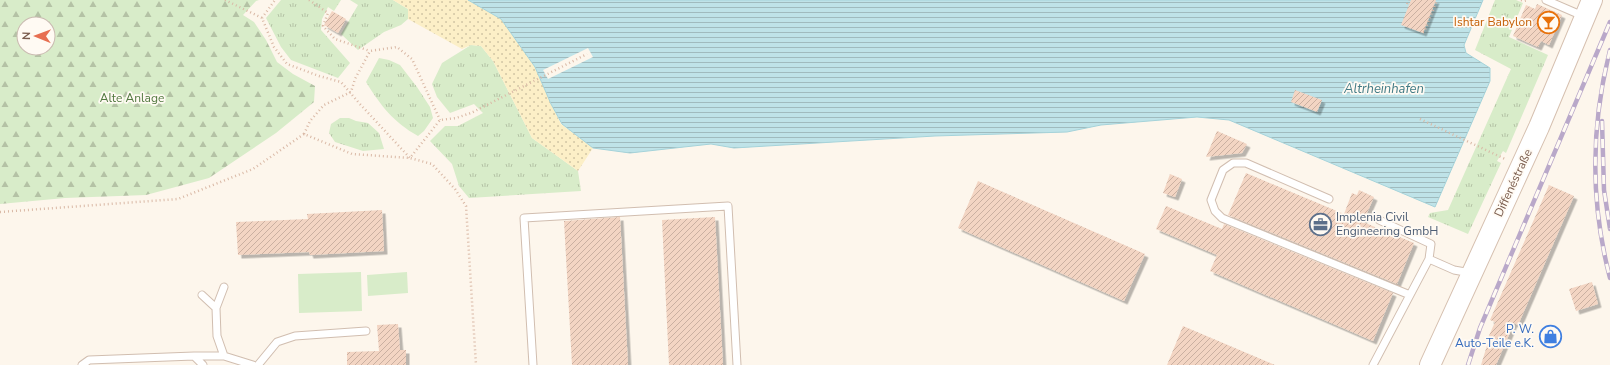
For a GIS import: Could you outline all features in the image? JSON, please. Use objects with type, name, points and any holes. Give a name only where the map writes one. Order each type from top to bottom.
[{"type":"main road","name":"Diffenéstraße","points":[[1430,365],[1539,127],[1589,8]]},
{"type":"lane","points":[[1546,0],[1589,8]]},
{"type":"lane","points":[[1329,199],[1246,164],[1232,163],[1223,170],[1211,200],[1215,211],[1222,218],[1410,295]]},
{"type":"lane","points":[[533,365],[524,218],[728,206],[737,365]]},
{"type":"lane","points":[[1373,365],[1429,259],[1431,244],[1379,220]]},
{"type":"lane","points":[[1429,259],[1454,270],[1472,274]]},
{"type":"lane","points":[[224,287],[216,308],[217,336],[224,356]]},
{"type":"lane","points":[[202,295],[216,308]]},
{"type":"lane","points":[[258,365],[277,342],[295,336],[366,331]]},
{"type":"lane","points":[[194,356],[203,365]]},
{"type":"lane","points":[[82,365],[89,360],[224,356],[253,365]]},
{"type":"path","points":[[225,0],[262,18],[274,47],[287,64],[319,76],[341,82],[410,158]]},
{"type":"path","points":[[262,18],[275,0]]},
{"type":"path","points":[[309,0],[328,13],[322,26],[335,39],[370,51],[397,47],[412,59],[440,120]]},
{"type":"path","points":[[1407,4],[1409,0]]},
{"type":"path","points":[[1423,32],[1437,0]]},
{"type":"path","points":[[1521,0],[1528,0]]},
{"type":"path","points":[[0,212],[178,200],[253,169],[304,134],[310,121],[324,105],[350,92],[355,79],[370,51]]},
{"type":"path","points":[[410,158],[440,120],[456,118],[471,113],[482,106],[587,54]]},
{"type":"path","points":[[1420,119],[1508,161]]},
{"type":"path","points":[[304,134],[352,154],[410,158],[432,164],[455,189],[466,206],[476,365]]},
{"type":"green space","name":"Alte Anlage","points":[[0,0],[259,0],[256,1],[243,15],[254,22],[266,40],[277,62],[293,74],[315,86],[314,102],[276,133],[209,178],[146,195],[65,198],[0,204]]},
{"type":"green space","points":[[281,0],[341,0],[334,11],[328,7],[322,19],[321,30],[350,63],[338,78],[291,60],[281,47],[266,18]]},
{"type":"green space","points":[[350,0],[393,0],[408,9],[408,19],[401,25],[384,32],[358,50],[341,34],[358,5]]},
{"type":"green space","points":[[1495,0],[1516,0],[1523,3],[1509,37],[1548,55],[1506,153],[1503,151],[1497,161],[1501,163],[1468,234],[1428,217],[1430,213],[1448,210],[1511,69],[1475,50]]},
{"type":"green space","points":[[471,45],[481,46],[493,61],[532,138],[578,171],[581,191],[469,198],[459,186],[452,164],[430,141],[445,126],[458,126],[483,113],[474,104],[450,113],[437,97],[432,84],[442,63]]},
{"type":"green space","points":[[379,58],[389,60],[400,65],[430,107],[433,118],[424,131],[418,136],[401,125],[388,113],[366,82]]},
{"type":"green space","points":[[340,118],[349,118],[368,123],[379,133],[384,149],[363,151],[335,142],[329,133],[331,124]]},
{"type":"green space","points":[[361,272],[362,311],[299,313],[298,274]]},
{"type":"green space","points":[[407,272],[408,293],[368,296],[367,275]]},
{"type":"sand","points":[[393,0],[468,0],[501,19],[535,67],[561,124],[593,148],[578,171],[532,138],[493,61],[481,46],[471,45],[462,49],[408,19],[408,9]]},
{"type":"water","name":"Altrheinhafen","points":[[468,0],[1483,0],[1464,45],[1466,53],[1490,68],[1490,81],[1435,207],[1229,120],[1197,117],[1101,125],[1067,132],[935,136],[734,148],[711,144],[630,153],[593,148],[562,124],[551,104],[535,67],[501,19]]},
{"type":"pier","points":[[588,48],[593,57],[548,79],[543,70]]},
{"type":"building","points":[[1411,0],[1436,0],[1423,33],[1401,25]]},
{"type":"building","points":[[1537,4],[1562,15],[1549,45],[1541,41],[1538,47],[1513,36],[1526,5],[1535,9]]},
{"type":"building","points":[[332,11],[346,19],[338,33],[324,25]]},
{"type":"building","points":[[1295,90],[1322,100],[1317,112],[1291,102]]},
{"type":"building","points":[[1217,131],[1247,144],[1242,153],[1206,157]]},
{"type":"building","points":[[1246,173],[1344,214],[1352,193],[1357,195],[1359,190],[1374,197],[1363,222],[1414,243],[1397,284],[1228,215]]},
{"type":"building","points":[[1170,174],[1182,179],[1175,197],[1163,193]]},
{"type":"building","points":[[978,181],[1145,254],[1124,301],[958,228]]},
{"type":"building","points":[[1549,185],[1574,196],[1518,325],[1514,323],[1496,365],[1481,365],[1489,339],[1488,338],[1495,322],[1490,320]]},
{"type":"building","points":[[1166,206],[1222,229],[1224,224],[1393,293],[1373,341],[1210,271],[1217,255],[1156,229]]},
{"type":"building","points":[[382,210],[384,251],[310,255],[309,252],[238,255],[236,222],[308,219],[307,214]]},
{"type":"building","points":[[620,217],[628,365],[572,365],[564,221]]},
{"type":"building","points":[[715,217],[723,365],[669,365],[662,220]]},
{"type":"building","points":[[1592,282],[1598,304],[1576,311],[1569,289]]},
{"type":"building","points":[[398,324],[400,350],[406,350],[406,365],[347,365],[347,352],[379,351],[377,325]]},
{"type":"building","points":[[1183,326],[1275,365],[1167,365]]},
{"type":"railway","points":[[1468,365],[1480,328],[1610,22]]},
{"type":"railway","points":[[1610,50],[1599,107],[1595,164],[1599,221],[1603,249],[1610,278]]},
{"type":"railway","points":[[1602,121],[1604,190],[1610,229]]},
{"type":"place","name":"Ishtar Babylon","points":[[1548,22]]},
{"type":"place","name":"Implenia Civil Engineering GmbH","points":[[1320,224]]},
{"type":"place","name":"P. W. Auto-Teile e.K.","points":[[1550,336]]}]
